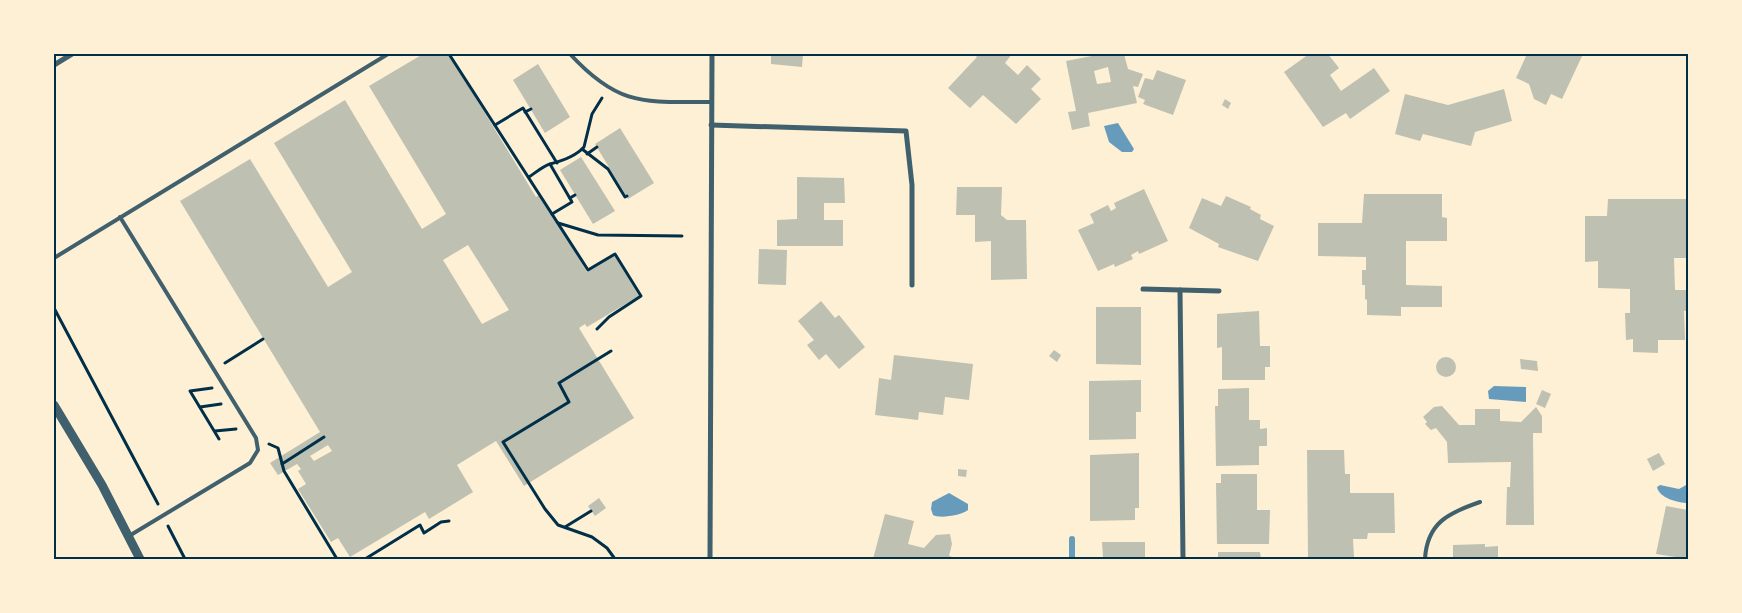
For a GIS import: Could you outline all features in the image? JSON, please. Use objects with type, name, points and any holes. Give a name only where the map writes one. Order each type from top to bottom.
[{"type":"street","points":[[54,65],[72,54]]},
{"type":"street","points":[[710,559],[712,54]]},
{"type":"street","points":[[711,125],[906,131],[912,186],[912,285]]},
{"type":"street","points":[[1143,289],[1219,291]]},
{"type":"street","points":[[1180,290],[1183,559]]},
{"type":"street","points":[[54,405],[102,485],[140,559]]},
{"type":"lane","points":[[54,258],[388,54]]},
{"type":"lane","points":[[570,54],[609,89],[629,98],[649,102],[711,102]]},
{"type":"lane","points":[[120,216],[256,438],[258,450],[250,463],[129,536]]},
{"type":"lane","points":[[1425,559],[1428,537],[1441,521],[1455,510],[1480,502]]},
{"type":"path","points":[[450,54],[588,270],[615,254],[641,296],[609,317],[597,329]]},
{"type":"path","points":[[529,177],[550,164],[557,163],[582,149],[592,114],[609,89]]},
{"type":"path","points":[[495,125],[523,108],[557,163]]},
{"type":"path","points":[[525,112],[531,108]]},
{"type":"path","points":[[587,154],[597,147]]},
{"type":"path","points":[[582,149],[608,169],[625,198],[627,196]]},
{"type":"path","points":[[550,164],[572,202],[552,214]]},
{"type":"path","points":[[570,198],[575,195]]},
{"type":"path","points":[[558,222],[598,235],[682,236]]},
{"type":"path","points":[[54,308],[185,559]]},
{"type":"path","points":[[214,370],[264,338]]},
{"type":"path","points":[[611,351],[559,384],[569,402],[503,442],[545,509],[558,525],[592,537],[607,548],[615,559]]},
{"type":"path","points":[[220,439],[190,391],[212,388],[226,390]]},
{"type":"path","points":[[200,407],[222,404],[237,406]]},
{"type":"path","points":[[282,464],[324,438]]},
{"type":"path","points":[[278,448],[284,471],[337,559]]},
{"type":"path","points":[[564,528],[591,511]]},
{"type":"path","points":[[364,559],[420,525],[424,532],[441,522],[450,521]]},
{"type":"water","points":[[1118,123],[1134,149],[1132,152],[1122,152],[1109,142],[1104,126]]},
{"type":"water","points":[[1494,386],[1526,387],[1526,402],[1489,399],[1488,391]]},
{"type":"water","points":[[1688,484],[1688,503],[1674,501],[1665,497],[1658,491],[1657,487],[1660,485],[1679,489]]},
{"type":"water","points":[[949,493],[968,504],[968,510],[951,516],[941,517],[933,515],[931,509],[932,502]]},
{"type":"building","points":[[423,54],[449,54],[536,197],[540,194],[587,272],[614,255],[639,296],[587,327],[585,324],[579,328],[634,418],[524,486],[496,441],[457,465],[473,492],[429,519],[425,512],[350,557],[338,538],[331,542],[298,489],[306,484],[298,471],[301,469],[297,464],[278,475],[270,463],[320,432],[180,201],[250,159],[328,287],[352,272],[274,143],[345,100],[422,229],[446,214],[369,86]],"holes":[[[468,245],[509,310],[482,324],[443,260]],[[328,445],[332,451],[314,461],[310,456]]]},
{"type":"building","points":[[771,54],[803,54],[802,67],[771,64]]},
{"type":"building","points":[[974,54],[1012,54],[1005,63],[1018,75],[1027,65],[1041,79],[1031,89],[1041,99],[1016,124],[983,95],[970,108],[948,88],[977,57]]},
{"type":"building","points":[[1102,54],[1124,54],[1128,69],[1143,74],[1138,87],[1133,86],[1137,103],[1088,113],[1090,126],[1072,130],[1068,112],[1076,111],[1066,61]],"holes":[[[1108,67],[1111,82],[1097,84],[1094,71]]]},
{"type":"building","points":[[1309,54],[1328,54],[1339,68],[1330,75],[1341,91],[1374,68],[1390,91],[1350,119],[1346,113],[1323,127],[1284,72]]},
{"type":"building","points":[[1527,54],[1583,54],[1562,99],[1551,94],[1546,105],[1534,99],[1529,84],[1516,78]]},
{"type":"building","points":[[538,64],[570,117],[545,133],[513,80]]},
{"type":"building","points":[[1157,70],[1186,80],[1173,115],[1143,104],[1145,100],[1138,97],[1145,78],[1153,80]]},
{"type":"building","points":[[1504,89],[1512,121],[1475,132],[1471,146],[1423,134],[1420,141],[1395,134],[1405,94],[1448,105]]},
{"type":"building","points":[[1225,99],[1231,103],[1228,109],[1222,105]]},
{"type":"building","points":[[620,128],[654,183],[628,199],[595,144]]},
{"type":"building","points":[[581,157],[615,211],[593,224],[560,170]]},
{"type":"building","points":[[797,177],[844,178],[845,203],[824,203],[824,220],[843,220],[843,246],[777,246],[777,220],[797,219]]},
{"type":"building","points":[[957,187],[1002,187],[1001,215],[1007,220],[1026,220],[1027,279],[991,280],[991,241],[975,242],[975,215],[956,215]]},
{"type":"building","points":[[1144,189],[1168,241],[1139,254],[1138,251],[1131,255],[1133,259],[1115,267],[1114,264],[1098,271],[1078,230],[1094,223],[1090,214],[1108,205],[1111,211],[1116,208],[1114,203]]},
{"type":"building","points":[[1364,194],[1442,194],[1442,217],[1447,218],[1447,241],[1406,241],[1406,285],[1442,286],[1442,307],[1401,307],[1401,316],[1367,315],[1365,285],[1362,285],[1362,270],[1366,270],[1366,257],[1318,256],[1318,223],[1362,223]]},
{"type":"building","points":[[1226,196],[1251,207],[1250,209],[1261,215],[1260,219],[1274,226],[1258,261],[1218,247],[1219,244],[1189,228],[1202,198],[1221,206]]},
{"type":"building","points":[[1608,199],[1688,199],[1688,258],[1674,258],[1675,290],[1688,290],[1688,311],[1684,311],[1685,340],[1658,340],[1658,353],[1633,352],[1633,339],[1626,340],[1625,313],[1630,313],[1630,289],[1598,288],[1598,261],[1585,262],[1585,216],[1607,216]]},
{"type":"building","points":[[759,249],[787,250],[786,285],[758,284]]},
{"type":"building","points":[[821,301],[835,318],[839,315],[865,347],[839,369],[826,354],[819,360],[807,345],[814,340],[798,321]]},
{"type":"building","points":[[1096,307],[1141,307],[1141,365],[1096,364]]},
{"type":"building","points":[[1259,311],[1260,346],[1270,346],[1270,367],[1265,367],[1265,380],[1222,380],[1222,347],[1217,348],[1217,314]]},
{"type":"building","points":[[1054,350],[1061,355],[1057,362],[1049,356]]},
{"type":"building","points":[[894,355],[973,364],[969,400],[945,397],[943,415],[919,412],[918,420],[875,415],[879,378],[891,380]]},
{"type":"building","points":[[1446,357],[1453,360],[1456,367],[1453,374],[1446,377],[1439,374],[1436,367],[1439,360]]},
{"type":"building","points":[[1520,359],[1537,361],[1538,371],[1521,369]]},
{"type":"building","points":[[1141,380],[1141,412],[1136,412],[1136,439],[1089,440],[1089,381]]},
{"type":"building","points":[[1249,388],[1249,420],[1260,420],[1260,429],[1267,428],[1267,446],[1259,446],[1259,465],[1216,466],[1215,406],[1218,406],[1218,389]]},
{"type":"building","points":[[1542,390],[1551,394],[1545,408],[1536,404]]},
{"type":"building","points":[[1442,406],[1459,425],[1475,425],[1475,409],[1500,409],[1500,421],[1521,422],[1536,407],[1542,416],[1542,433],[1533,433],[1534,525],[1506,525],[1507,487],[1510,487],[1511,462],[1448,463],[1447,442],[1436,428],[1431,430],[1425,424],[1427,422],[1423,417],[1434,407]]},
{"type":"building","points":[[1307,450],[1344,450],[1345,474],[1350,474],[1350,493],[1394,493],[1395,533],[1368,533],[1367,539],[1353,539],[1354,557],[1308,558]]},
{"type":"building","points":[[1139,453],[1139,508],[1135,508],[1135,520],[1090,521],[1090,455]]},
{"type":"building","points":[[1659,453],[1665,464],[1653,471],[1647,459]]},
{"type":"building","points":[[958,469],[967,470],[966,477],[958,476]]},
{"type":"building","points":[[1221,474],[1257,474],[1257,510],[1270,510],[1269,544],[1217,544],[1216,483],[1221,483]]},
{"type":"building","points":[[599,498],[606,508],[595,516],[588,506]]},
{"type":"building","points":[[1666,506],[1688,510],[1688,559],[1656,554]]},
{"type":"building","points":[[885,514],[914,521],[908,544],[924,548],[936,535],[950,534],[952,544],[949,556],[960,559],[873,559]]},
{"type":"building","points":[[1102,542],[1145,542],[1145,559],[1103,557]]},
{"type":"building","points":[[1485,544],[1485,547],[1498,546],[1498,559],[1453,559],[1453,545]]},
{"type":"building","points":[[1218,552],[1260,552],[1261,559],[1218,559]]},
{"type":"waterway","points":[[1072,539],[1072,559]]}]
